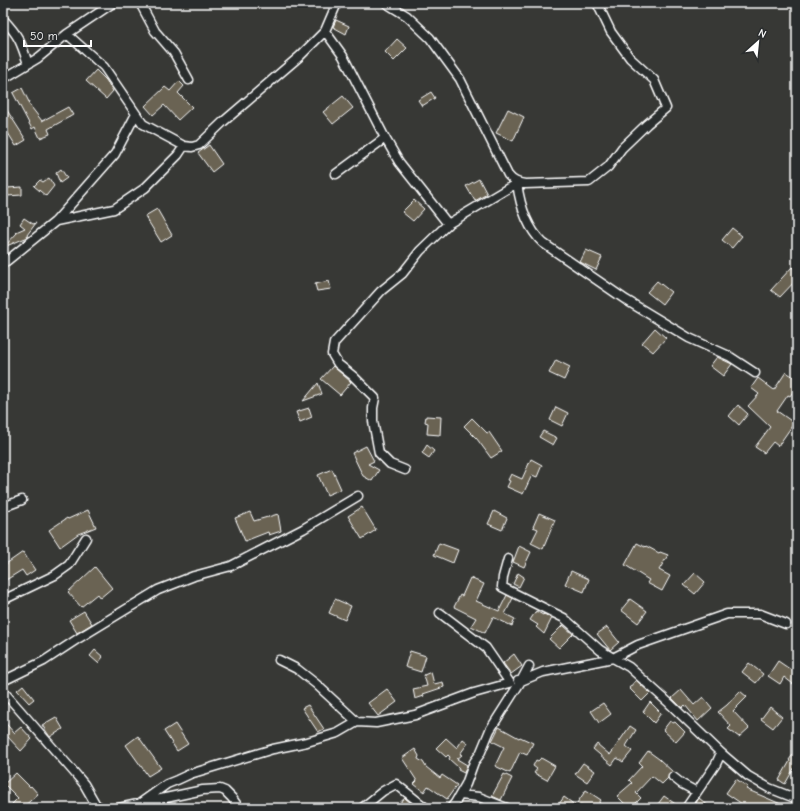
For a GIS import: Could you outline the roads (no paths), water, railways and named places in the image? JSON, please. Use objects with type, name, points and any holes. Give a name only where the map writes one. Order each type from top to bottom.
[{"type":"street","points":[[3,78],[38,58],[67,34],[113,3]]},
{"type":"street","points":[[140,3],[155,31],[174,53],[189,80]]},
{"type":"street","points":[[67,34],[104,67],[143,124],[184,146],[192,147],[200,145],[223,122],[300,56],[325,32],[337,3]]},
{"type":"street","points":[[386,3],[408,16],[430,38],[460,79],[508,175],[517,183],[525,184],[589,182],[608,167],[622,148],[666,108],[654,80],[630,58],[611,32],[597,3]]},
{"type":"street","points":[[3,19],[20,39],[28,64]]},
{"type":"street","points":[[325,32],[343,56],[384,138],[398,162],[448,224]]},
{"type":"street","points":[[3,264],[56,221],[115,154],[136,114]]},
{"type":"street","points":[[336,174],[384,138]]},
{"type":"street","points":[[56,221],[114,209],[145,188],[178,155],[184,146]]},
{"type":"street","points":[[405,470],[390,464],[378,453],[373,421],[375,398],[353,376],[338,364],[332,354],[334,343],[381,291],[402,274],[425,246],[448,224],[517,183]]},
{"type":"street","points":[[517,183],[524,212],[537,237],[543,243],[626,300],[683,334],[729,356],[755,374]]},
{"type":"street","points":[[4,680],[44,661],[158,590],[194,576],[231,566],[304,529],[358,496]]},
{"type":"street","points":[[3,507],[22,500]]},
{"type":"street","points":[[3,600],[55,575],[68,565],[86,538]]},
{"type":"street","points":[[508,559],[502,587],[564,618],[600,650],[629,667],[675,708],[721,754],[748,776],[764,785],[797,799]]},
{"type":"street","points":[[440,613],[486,648],[510,683]]},
{"type":"street","points":[[139,804],[167,784],[190,774],[338,733],[358,722],[376,723],[416,715],[474,693],[521,681],[542,672],[612,658],[638,645],[727,614],[760,614],[786,624]]},
{"type":"street","points":[[279,660],[297,669],[358,722]]},
{"type":"street","points":[[451,808],[466,784],[474,762],[480,754],[490,730],[521,681],[528,666]]},
{"type":"street","points":[[3,691],[84,784],[96,805],[102,808]]},
{"type":"street","points":[[686,808],[716,764],[721,754]]},
{"type":"street","points":[[673,776],[682,784],[697,792]]},
{"type":"street","points":[[362,808],[383,791],[396,784],[426,808]]},
{"type":"street","points":[[119,808],[203,790],[220,789],[225,791],[239,808]]},
{"type":"street","points":[[460,795],[479,797],[507,808]]}]
